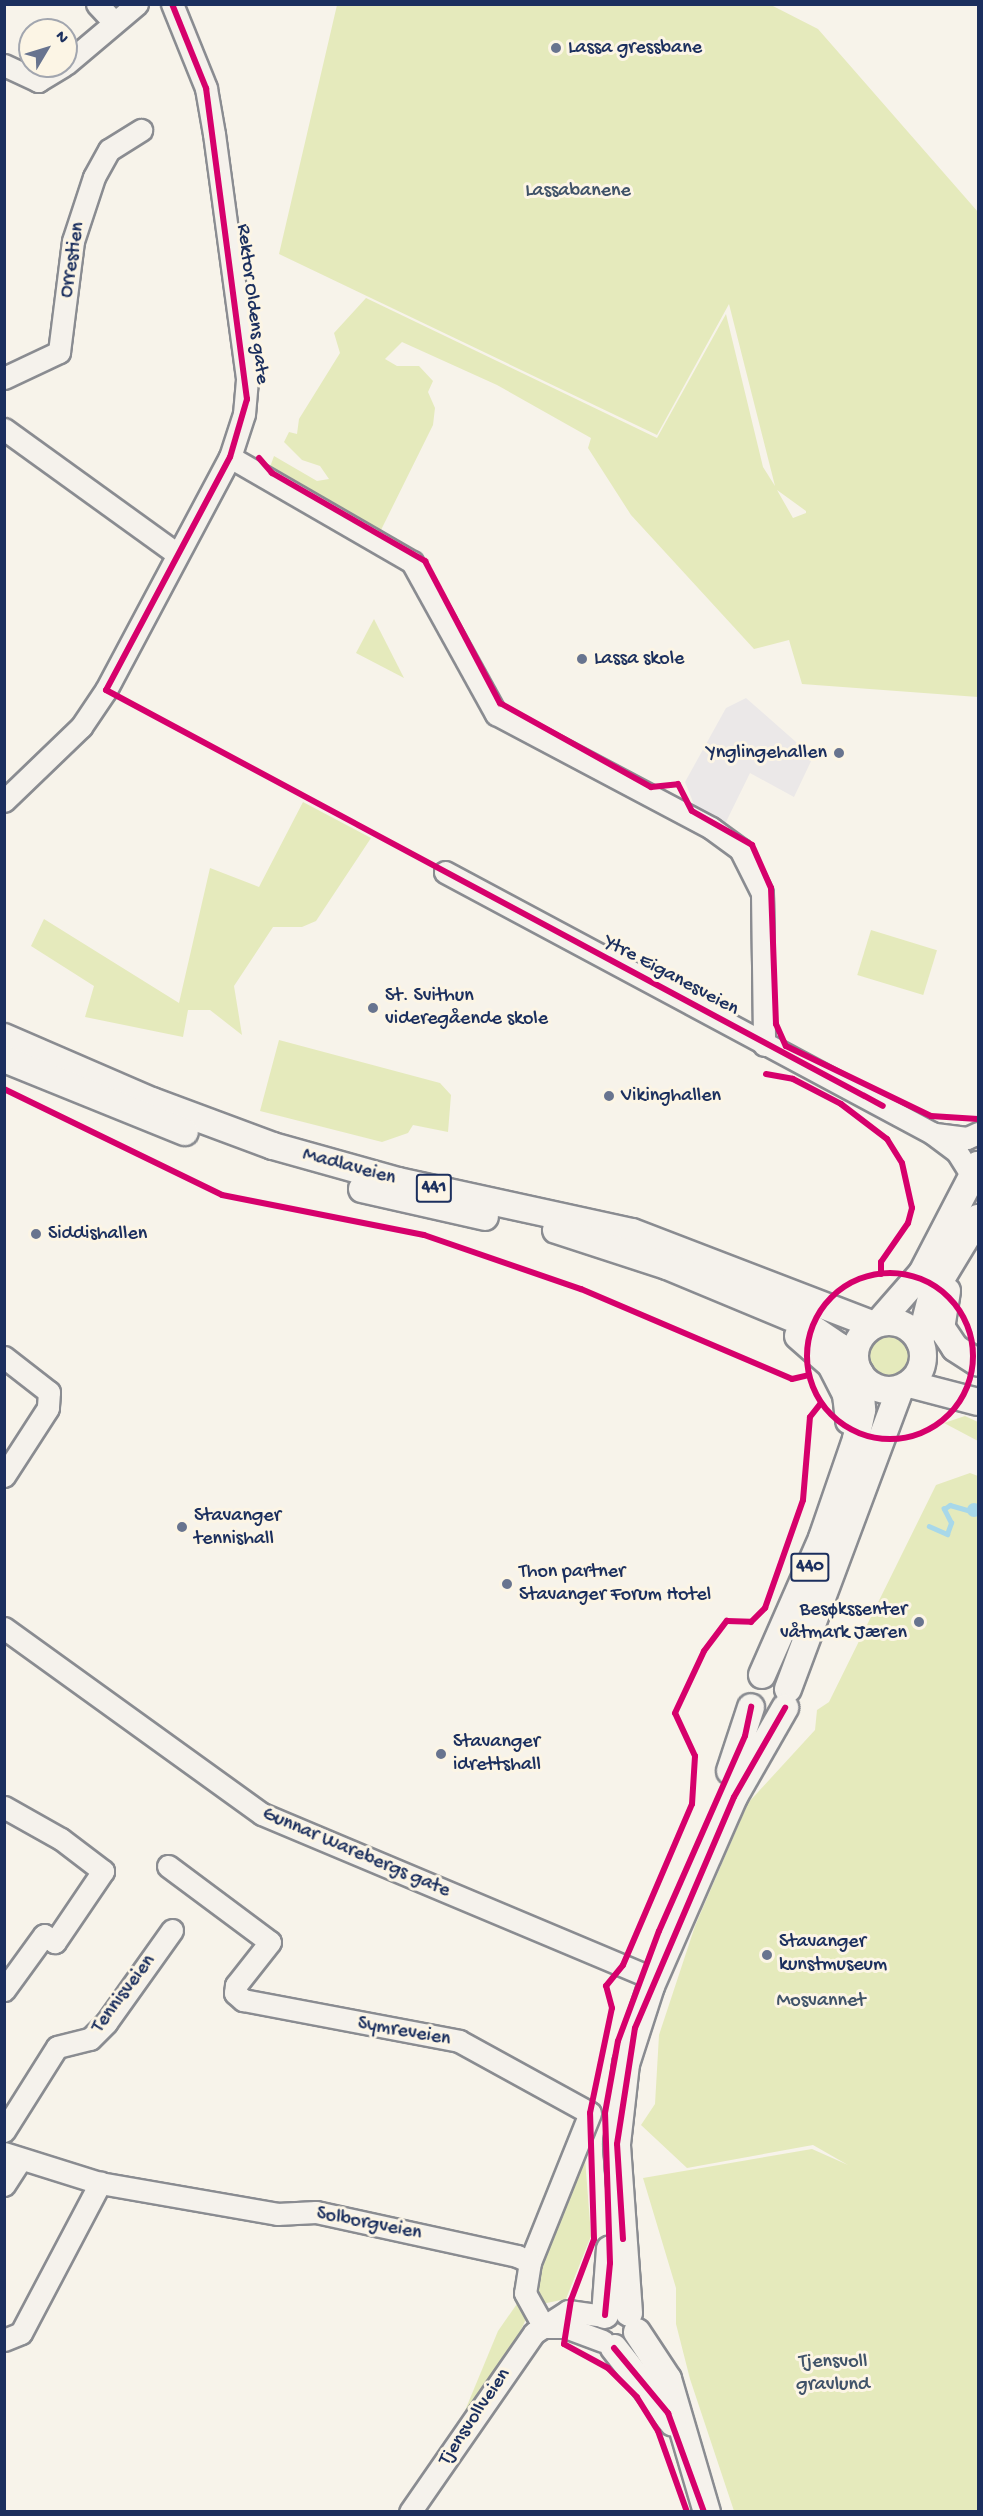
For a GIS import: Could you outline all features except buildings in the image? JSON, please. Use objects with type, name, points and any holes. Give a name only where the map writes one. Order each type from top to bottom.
[{"type":"main road","name":"Madlaveien","points":[[4,1037],[152,1101],[273,1146],[398,1181],[632,1232],[876,1324]]},
{"type":"main road","name":"Madlaveien","points":[[4,1059],[231,1149],[409,1203],[584,1237],[776,1310],[818,1331],[858,1371]]},
{"type":"main road","points":[[858,1371],[856,1346],[922,1273],[976,1172]]},
{"type":"main road","points":[[978,1218],[942,1302],[941,1327],[955,1348],[978,1363]]},
{"type":"main road","points":[[904,1386],[922,1367],[921,1344],[932,1294],[964,1249]]},
{"type":"main road","points":[[776,1310],[789,1332],[822,1354],[840,1380],[849,1414],[848,1454]]},
{"type":"main road","name":"441","points":[[876,1324],[908,1327],[921,1344],[978,1377]]},
{"type":"main road","name":"441","points":[[858,1371],[877,1388],[904,1386],[978,1402]]},
{"type":"main road","name":"440","points":[[706,2511],[668,2379],[619,2319],[610,2263],[605,2112],[618,2041],[642,1974],[745,1736],[751,1707],[749,1688],[762,1675],[822,1538],[861,1418],[858,1371]]},
{"type":"main road","name":"440","points":[[619,2319],[617,2144],[635,2028],[734,1797],[787,1698],[904,1386]]},
{"type":"main road","points":[[751,1707],[768,1716],[787,1698],[775,1675],[762,1675]]},
{"type":"main road","points":[[609,2344],[627,2346],[619,2319]]},
{"type":"main road","name":"440","points":[[619,2319],[599,2331],[668,2413],[706,2511]]},
{"type":"street","points":[[97,4],[114,22]]},
{"type":"street","points":[[78,53],[137,4]]},
{"type":"street","name":"Rektor Oldens gate","points":[[4,801],[81,727],[100,699],[176,553],[230,457],[247,399],[239,312],[206,88],[172,4]]},
{"type":"street","points":[[4,65],[18,72]]},
{"type":"street","name":"Orrestien","points":[[4,378],[59,352],[73,241],[94,177],[109,150],[141,130]]},
{"type":"street","points":[[4,429],[176,553]]},
{"type":"street","points":[[230,457],[412,562],[496,714],[711,828],[740,849],[762,893],[764,1045]]},
{"type":"street","name":"Ytre Eiganesveien","points":[[445,872],[932,1133],[957,1152],[976,1172]]},
{"type":"street","name":"Ytre Eiganesveien","points":[[932,1133],[967,1137],[978,1132]]},
{"type":"street","points":[[4,1357],[49,1392],[48,1408],[4,1476]]},
{"type":"street","name":"Gunnar Warebergs gate","points":[[4,1628],[262,1814],[642,1974]]},
{"type":"street","points":[[4,1807],[61,1839],[103,1870],[55,1942],[44,1935],[4,1990]]},
{"type":"street","name":"Symreveien","points":[[168,1866],[270,1942],[236,1985],[235,1993],[243,2000],[459,2041],[590,2113],[530,2262]]},
{"type":"street","name":"Tennisveien","points":[[4,2131],[57,2048],[90,2039],[106,2023],[172,1930]]},
{"type":"street","name":"Solborgveien","points":[[4,2185],[12,2156],[100,2183],[277,2214],[316,2212],[530,2262]]},
{"type":"street","points":[[4,2340],[21,2333],[100,2183]]},
{"type":"street","points":[[530,2262],[525,2293],[544,2327],[565,2327],[609,2344]]},
{"type":"street","name":"Tjensvollveien","points":[[410,2511],[523,2344],[568,2311],[619,2319]]},
{"type":"shaded area","points":[[746,698],[813,757],[794,797],[750,773],[725,824],[697,812],[685,782],[726,708]]},
{"type":"green space","name":"Lassabanene","points":[[337,5],[771,5],[818,29],[978,212],[978,697],[802,684],[789,640],[754,649],[631,515],[588,448],[591,438],[497,385],[402,342],[385,359],[397,366],[419,366],[433,381],[428,392],[435,408],[433,425],[381,530],[270,467],[274,456],[317,481],[329,479],[320,466],[302,460],[284,442],[289,432],[297,434],[299,419],[340,353],[334,333],[366,298],[657,438],[726,314],[763,467],[775,486],[729,304],[657,435],[279,254]],"holes":[[[777,490],[806,511],[793,518]]]},
{"type":"green space","points":[[374,619],[404,678],[356,653]]},
{"type":"green space","points":[[303,802],[371,838],[316,921],[302,927],[273,927],[234,986],[242,1035],[210,1010],[188,1010],[183,1037],[85,1017],[94,986],[31,946],[44,919],[179,1003],[210,868],[259,887]]},
{"type":"green space","points":[[871,930],[937,950],[923,995],[857,975]]},
{"type":"green space","points":[[279,1040],[440,1083],[451,1095],[448,1132],[413,1125],[408,1133],[382,1142],[260,1111]]},
{"type":"green space","points":[[884,1332],[894,1332],[906,1339],[913,1351],[913,1361],[906,1373],[894,1380],[884,1380],[869,1369],[865,1361],[865,1351],[876,1336]]},
{"type":"green space","points":[[965,1416],[978,1422],[978,1441],[944,1423]]},
{"type":"green space","name":"Mosvannet","points":[[970,1473],[978,1476],[978,2511],[734,2511],[690,2379],[676,2324],[676,2288],[643,2178],[812,2149],[848,2165],[813,2145],[687,2168],[641,2125],[655,2104],[659,2035],[695,1926],[748,1803],[815,1730],[817,1710],[829,1702],[936,1485]]},
{"type":"green space","points":[[585,2158],[591,2236],[566,2299],[542,2304],[537,2287],[546,2253]]},
{"type":"green space","points":[[519,2301],[526,2319],[519,2334],[464,2413],[498,2331]]},
{"type":"water","points":[[974,1503],[979,1505],[981,1510],[979,1515],[974,1517],[969,1515],[967,1510],[969,1505]]},
{"type":"waterway","points":[[929,1526],[947,1534],[951,1523],[944,1509],[950,1505],[978,1513]]},
{"type":"cycle path","points":[[172,4],[206,88],[247,399],[230,457],[106,690],[883,1106]]},
{"type":"cycle path","points":[[259,458],[272,473],[425,561],[500,703],[651,787],[678,784],[692,811],[752,845],[771,888],[776,1024],[786,1046],[931,1116],[978,1119]]},
{"type":"cycle path","points":[[766,1074],[793,1079],[841,1104],[887,1139],[902,1163],[912,1208],[908,1223],[881,1262],[881,1274]]},
{"type":"cycle path","points":[[4,1089],[222,1195],[424,1235],[581,1289],[792,1379],[809,1375]]},
{"type":"cycle path","points":[[890,1273],[922,1279],[949,1297],[967,1324],[973,1356],[967,1388],[949,1415],[922,1433],[890,1439],[858,1433],[831,1415],[813,1388],[807,1356],[813,1324],[831,1297],[858,1279],[890,1273]]},
{"type":"cycle path","points":[[687,2512],[658,2431],[637,2397],[608,2368],[564,2344],[571,2300],[594,2239],[590,2113],[612,2008],[606,1986],[623,1965],[692,1804],[695,1756],[675,1713],[704,1651],[727,1621],[751,1622],[765,1608],[803,1500],[810,1417],[821,1403]]},
{"type":"cycle path","points":[[605,2315],[610,2263],[605,2113],[618,2041],[659,1931],[745,1736],[751,1707]]},
{"type":"cycle path","points":[[623,2239],[617,2144],[635,2028],[734,1797],[785,1708]]},
{"type":"cycle path","points":[[614,2348],[668,2413],[704,2512]]},
{"type":"place","name":"Lassa gressbane","points":[[556,48]]},
{"type":"place","name":"Lassa skole","points":[[582,659]]},
{"type":"place","name":"Ynglingehallen","points":[[839,753]]},
{"type":"place","name":"St. Svithun videregående skole","points":[[373,1008]]},
{"type":"place","name":"Vikinghallen","points":[[609,1096]]},
{"type":"place","name":"Siddishallen","points":[[36,1234]]},
{"type":"place","name":"Stavanger tennishall","points":[[182,1527]]},
{"type":"place","name":"Thon partner Stavanger Forum Hotel","points":[[507,1584]]},
{"type":"place","name":"Besøkssenter våtmark Jæren","points":[[919,1622]]},
{"type":"place","name":"Stavanger idrettshall","points":[[441,1754]]},
{"type":"place","name":"Stavanger kunstmuseum","points":[[767,1955]]},
{"type":"park label","name":"Tjensvoll gravlund","points":[[833,2374]]}]
